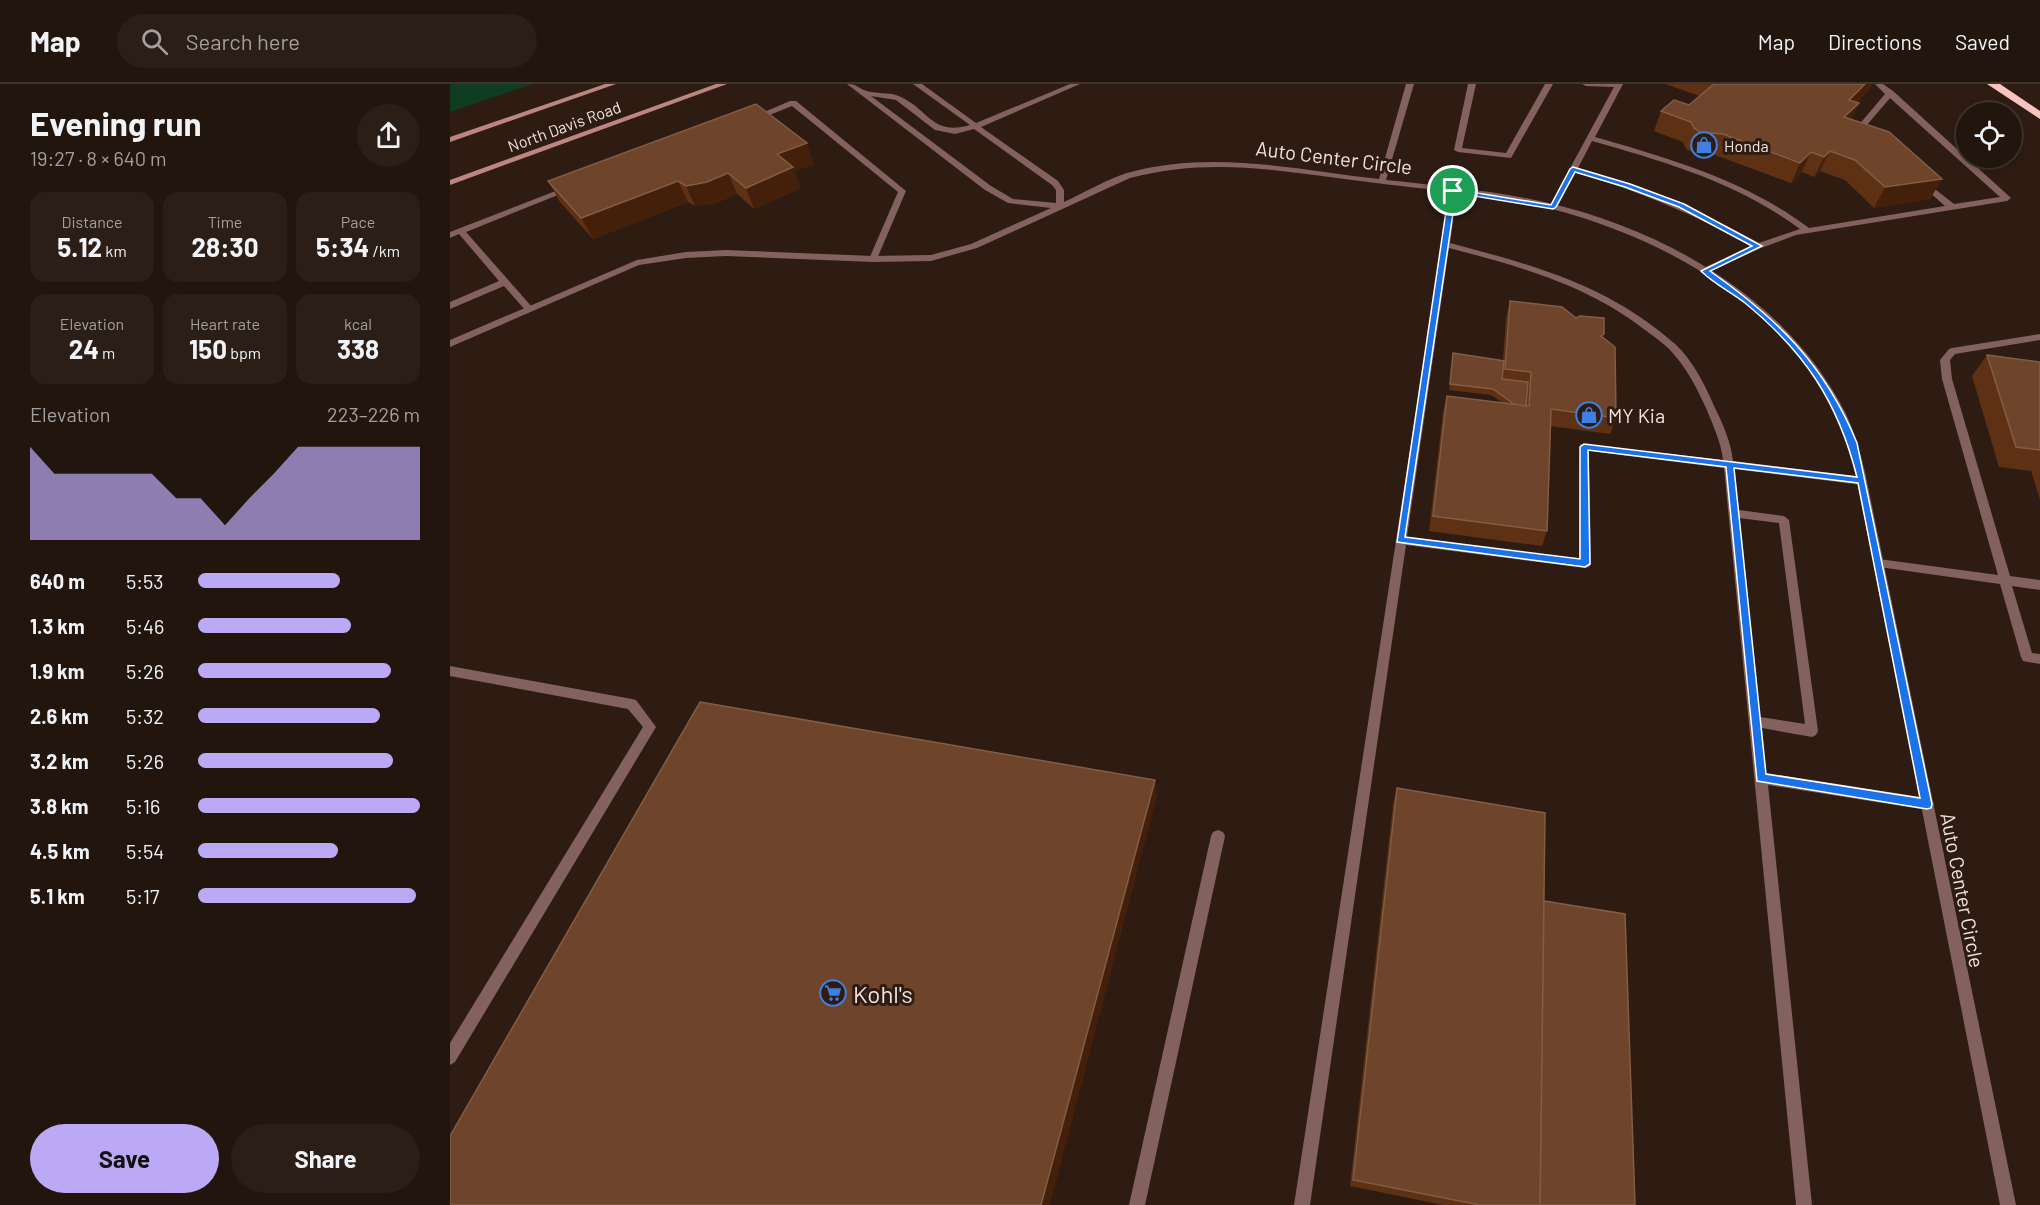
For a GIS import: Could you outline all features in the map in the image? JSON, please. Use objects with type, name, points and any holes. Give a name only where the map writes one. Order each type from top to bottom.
[{"type":"highway","points":[[1993,84],[2040,116]]},
{"type":"main road","name":"North Davis Road","points":[[450,140],[612,84]]},
{"type":"main road","name":"North Davis Road","points":[[450,183],[723,84]]},
{"type":"street","name":"Auto Center Circle","points":[[851,84],[988,188],[1011,201],[1060,206],[1127,176],[1153,168],[1192,162],[1242,164],[1453,191],[1553,207],[1632,233],[1704,271],[1746,300],[1772,322],[1809,364],[1840,411],[1853,443],[2008,1205]]},
{"type":"street","points":[[450,344],[638,263],[686,255],[726,253],[873,259],[931,258],[974,246],[1060,206],[1060,190],[1055,183],[917,84]]},
{"type":"street","points":[[861,92],[898,98],[938,128],[955,132],[976,126],[1076,84]]},
{"type":"street","points":[[1382,182],[1410,84]]},
{"type":"street","points":[[1472,84],[1458,150],[1508,156],[1549,84]]},
{"type":"street","points":[[1553,207],[1619,84],[1586,84]]},
{"type":"street","points":[[1704,271],[1758,246],[1808,231],[2007,198],[1879,84]]},
{"type":"street","points":[[1878,141],[1862,126],[1890,93]]},
{"type":"street","points":[[749,120],[793,103],[902,191],[873,259]]},
{"type":"street","points":[[1590,138],[1671,162],[1725,182],[1765,201],[1808,231]]},
{"type":"street","points":[[1573,169],[1627,185],[1682,206],[1758,246]]},
{"type":"street","points":[[1911,170],[1952,207]]},
{"type":"street","points":[[450,236],[583,184]]},
{"type":"street","points":[[1302,1205],[1453,191]]},
{"type":"street","points":[[461,231],[529,309]]},
{"type":"street","points":[[1445,244],[1529,266],[1586,289],[1634,315],[1680,354],[1707,396],[1730,464],[1804,1205]]},
{"type":"street","points":[[450,306],[504,282]]},
{"type":"street","points":[[2040,337],[1952,351],[1945,360],[1947,379],[2006,580],[2026,657],[2040,659]]},
{"type":"street","points":[[1401,540],[1585,564],[1584,447],[1862,481]]},
{"type":"street","points":[[1734,513],[1784,520],[1812,731],[1755,722]]},
{"type":"street","points":[[1879,563],[2040,585]]},
{"type":"street","points":[[450,671],[632,704],[650,727],[450,1057]]},
{"type":"street","points":[[1761,778],[1927,804]]},
{"type":"street","points":[[1137,1205],[1218,836]]},
{"type":"green space","points":[[450,84],[533,84],[450,112]]},
{"type":"building","points":[[1714,84],[1865,84],[1849,100],[1859,103],[1844,117],[1889,132],[1942,179],[1885,187],[1855,160],[1830,151],[1824,157],[1811,152],[1800,163],[1723,134],[1700,132],[1691,122],[1661,111],[1674,100],[1689,105]]},
{"type":"building","points":[[756,104],[807,143],[777,154],[793,167],[746,188],[728,173],[707,182],[686,186],[678,181],[581,218],[548,181]]},
{"type":"building","points":[[1510,301],[1562,307],[1576,318],[1580,316],[1604,318],[1604,334],[1601,336],[1615,347],[1616,418],[1551,409],[1547,531],[1433,516],[1447,396],[1529,406],[1531,372],[1505,369]]},
{"type":"building","points":[[1453,353],[1504,361],[1502,379],[1528,382],[1526,406],[1514,404],[1493,389],[1450,384]]},
{"type":"building","points":[[1987,355],[2040,362],[2040,450],[2016,447]]},
{"type":"building","name":"Kohl's","points":[[700,702],[1155,780],[1041,1205],[450,1205],[450,1136]]},
{"type":"building","points":[[1397,788],[1545,813],[1540,1205],[1480,1205],[1353,1180]]},
{"type":"building","points":[[1544,901],[1625,914],[1635,1205],[1540,1205]]},
{"type":"place","name":"Honda","points":[[1704,145]]},
{"type":"place","name":"MY Kia","points":[[1589,415]]},
{"type":"place","name":"Kohl's","points":[[833,993]]},
{"type":"route","points":[[1453,191],[1401,540],[1585,564],[1584,447],[1730,464],[1796,472],[1862,481],[1927,804],[1761,778],[1730,464],[1862,481],[1853,443],[1840,411],[1821,379],[1798,349],[1772,322],[1746,300],[1704,271],[1758,246],[1682,206],[1627,185],[1573,169],[1553,207],[1453,191]]}]
